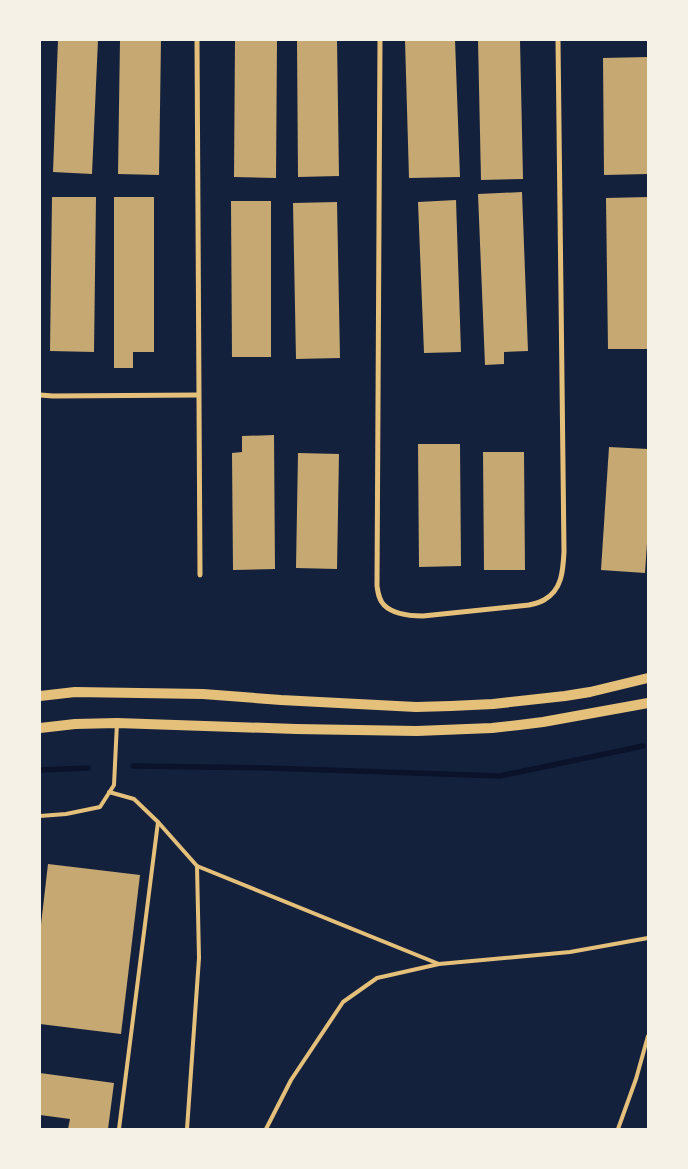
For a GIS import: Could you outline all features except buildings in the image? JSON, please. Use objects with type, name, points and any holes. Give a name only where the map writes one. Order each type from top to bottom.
[{"type":"main road","points":[[40,696],[75,692],[203,694],[291,701],[416,707],[451,706],[493,704],[565,696],[648,678]]},
{"type":"main road","points":[[40,728],[75,724],[117,724],[417,731],[492,728],[543,722],[648,703]]},
{"type":"street","points":[[197,40],[200,575]]},
{"type":"street","points":[[380,40],[377,586],[379,597],[384,605],[410,616],[422,616],[529,605],[544,600],[554,592],[561,582],[564,552],[558,40]]},
{"type":"street","points":[[40,395],[198,395]]},
{"type":"lane","points":[[40,816],[100,808],[114,785],[117,724]]},
{"type":"lane","points":[[109,792],[134,799],[158,822],[197,866],[439,964]]},
{"type":"lane","points":[[119,1129],[158,822]]},
{"type":"lane","points":[[187,1129],[199,958],[197,866]]},
{"type":"lane","points":[[266,1129],[291,1080],[343,1002],[377,978],[439,964],[570,952],[648,938]]},
{"type":"lane","points":[[618,1129],[636,1079],[648,1036]]},
{"type":"waterway","points":[[133,766],[269,768],[500,776],[643,746]]},
{"type":"waterway","points":[[40,770],[88,768]]}]
